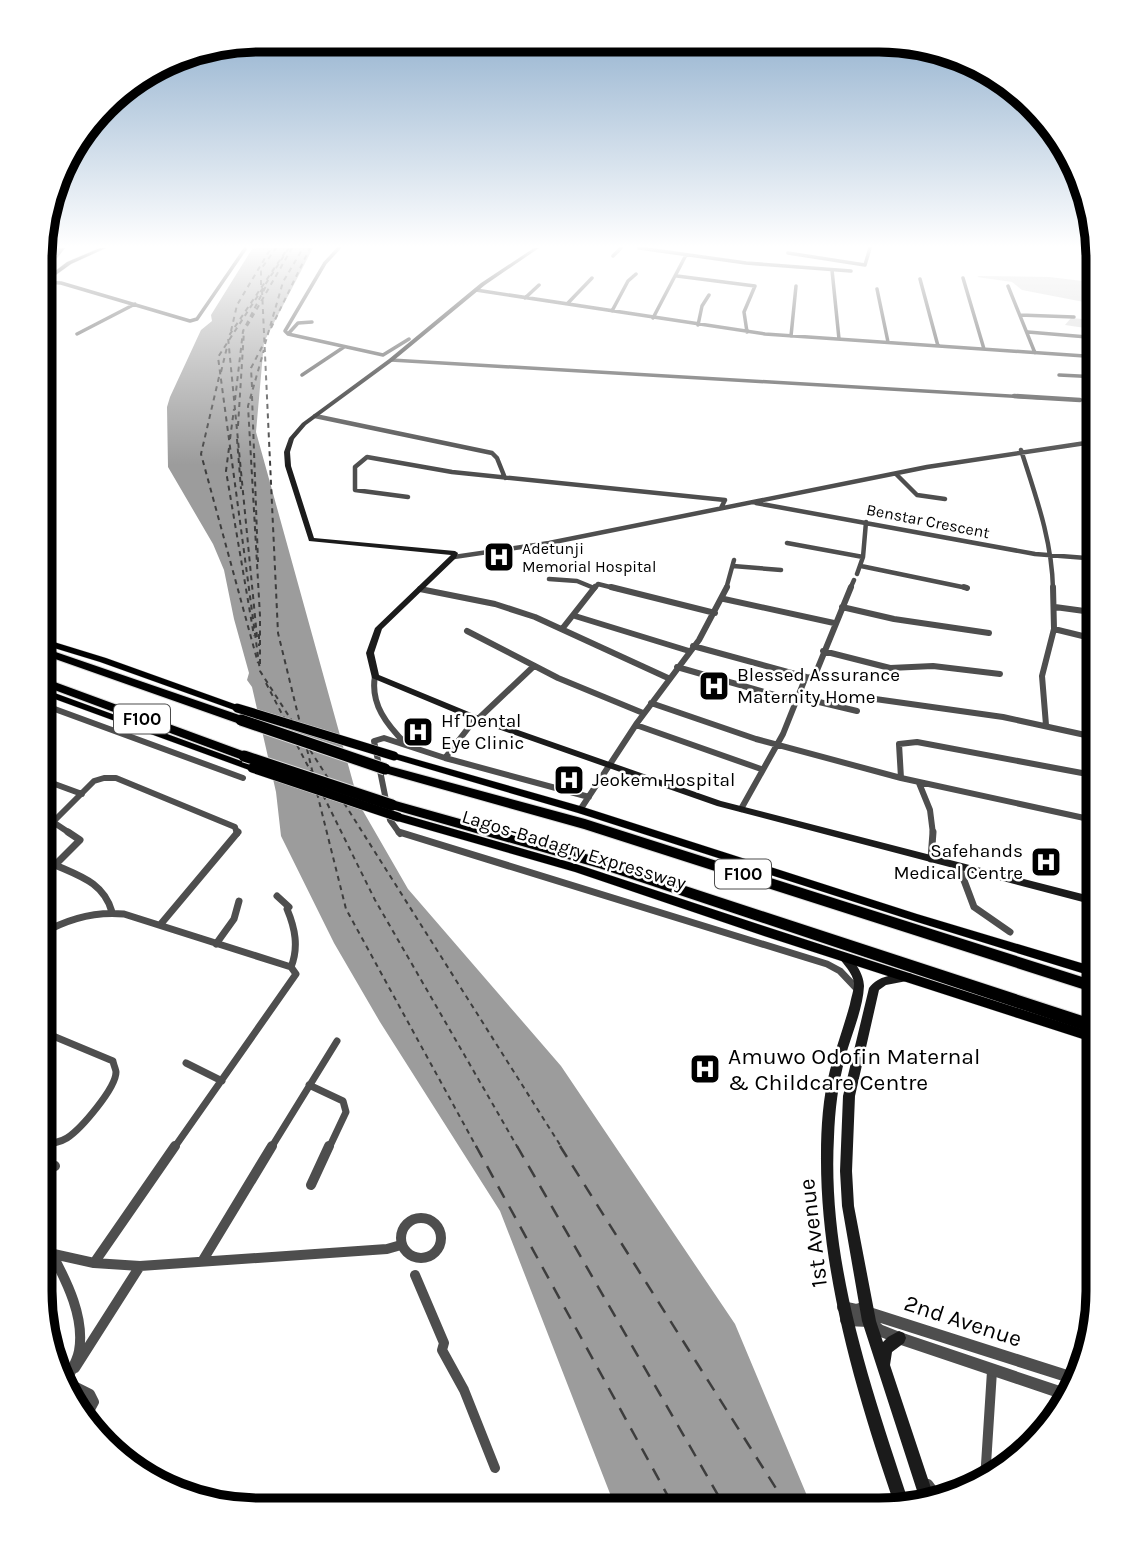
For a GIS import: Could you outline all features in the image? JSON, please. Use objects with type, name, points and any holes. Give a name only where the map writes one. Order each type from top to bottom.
[{"type":"highway","name":"Lagos-Badagry Expressway","points":[[52,654],[239,714],[385,769],[585,824],[1086,984]]},
{"type":"highway","name":"Lagos-Badagry Expressway","points":[[52,685],[395,811],[600,863],[1086,1024]]},
{"type":"main road","points":[[439,320],[391,360],[314,416],[291,439],[287,452],[288,466],[310,540],[455,553],[454,557],[384,622],[374,636],[370,653],[375,677],[477,718],[689,795],[1086,899]]},
{"type":"main road","name":"Lagos-Badagry Expressway","points":[[52,644],[103,660],[239,714],[580,810],[1086,969]]},
{"type":"main road","name":"Lagos-Badagry Expressway","points":[[52,695],[252,768],[576,868],[764,932],[1086,1035]]},
{"type":"main road","points":[[843,956],[856,974],[858,990]]},
{"type":"main road","name":"1st Avenue","points":[[909,977],[883,981],[874,989],[850,1083],[846,1171],[848,1206],[868,1314],[926,1492]]},
{"type":"main road","name":"1st Avenue","points":[[858,990],[832,1084],[826,1178],[845,1313],[899,1497]]},
{"type":"main road","points":[[886,1370],[884,1354],[890,1342],[899,1338]]},
{"type":"street","points":[[77,334],[103,320]]},
{"type":"street","points":[[288,334],[285,331],[291,320]]},
{"type":"street","points":[[668,320],[791,336],[1086,355]]},
{"type":"street","points":[[698,325],[699,320]]},
{"type":"street","points":[[745,320],[747,332]]},
{"type":"street","points":[[791,336],[793,320]]},
{"type":"street","points":[[837,320],[839,339]]},
{"type":"street","points":[[884,320],[888,342]]},
{"type":"street","points":[[931,320],[938,346]]},
{"type":"street","points":[[976,320],[984,349]]},
{"type":"street","points":[[1023,320],[1035,352]]},
{"type":"street","points":[[288,334],[298,323],[312,322]]},
{"type":"street","points":[[1028,332],[1086,337]]},
{"type":"street","points":[[288,334],[387,355],[408,339]]},
{"type":"street","points":[[302,375],[344,346]]},
{"type":"street","points":[[391,360],[1080,400]]},
{"type":"street","points":[[1059,375],[1086,376]]},
{"type":"street","points":[[314,416],[492,453],[498,458],[505,478]]},
{"type":"street","points":[[454,557],[754,503],[805,490],[1021,450],[1086,442]]},
{"type":"street","points":[[1021,450],[1046,527],[1052,556],[1054,629],[1042,676],[1046,726]]},
{"type":"street","points":[[408,496],[355,490],[355,467],[367,457],[452,472],[725,500],[721,508]]},
{"type":"street","points":[[896,474],[917,495],[945,499]]},
{"type":"street","name":"Benstar Crescent","points":[[754,503],[1052,556],[1086,558]]},
{"type":"street","points":[[575,616],[806,677],[815,675],[834,623],[861,566],[866,522]]},
{"type":"street","points":[[788,543],[863,557]]},
{"type":"street","points":[[580,810],[643,713],[724,599],[732,581],[734,563],[781,570]]},
{"type":"street","points":[[861,566],[967,588]]},
{"type":"street","points":[[549,579],[577,581],[594,588]]},
{"type":"street","points":[[562,629],[600,584],[715,613]]},
{"type":"street","points":[[420,589],[495,604],[562,629],[668,678]]},
{"type":"street","points":[[724,599],[834,623]]},
{"type":"street","points":[[842,607],[894,619],[989,633]]},
{"type":"street","points":[[1055,607],[1086,611]]},
{"type":"street","points":[[1054,629],[1086,637]]},
{"type":"street","points":[[467,631],[596,695],[643,713]]},
{"type":"street","points":[[823,651],[890,668],[933,666],[1000,674]]},
{"type":"street","points":[[445,758],[477,718],[534,666]]},
{"type":"street","points":[[677,667],[797,699],[857,711]]},
{"type":"street","points":[[375,677],[372,687],[386,723],[408,746]]},
{"type":"street","points":[[741,810],[761,769],[777,745],[806,677]]},
{"type":"street","points":[[862,697],[1046,726],[1086,735]]},
{"type":"street","points":[[651,703],[777,745],[919,783],[1086,818]]},
{"type":"street","points":[[52,708],[243,778]]},
{"type":"street","points":[[636,725],[761,769]]},
{"type":"street","points":[[589,797],[445,758],[384,738],[374,741],[390,820],[400,834],[827,964],[840,971],[858,990]]},
{"type":"street","points":[[901,778],[899,744],[905,741],[1086,773]]},
{"type":"street","points":[[55,865],[80,840],[53,822],[94,781],[104,778],[116,778],[235,827],[237,833],[233,839],[160,925]]},
{"type":"street","points":[[52,783],[82,794]]},
{"type":"street","points":[[919,783],[931,816],[934,840],[930,859]]},
{"type":"street","points":[[52,864],[99,885],[110,900],[112,912]]},
{"type":"street","points":[[958,867],[970,904],[979,915],[1010,932]]},
{"type":"street","points":[[277,896],[289,907],[287,909],[292,922],[296,956],[291,967]]},
{"type":"street","points":[[216,944],[234,919],[239,901]]},
{"type":"street","points":[[52,929],[112,912],[291,967],[296,974],[94,1263]]},
{"type":"street","points":[[52,1037],[113,1061],[116,1071],[114,1080],[81,1128],[63,1141],[52,1142]]},
{"type":"street","points":[[203,1261],[337,1041]]},
{"type":"street","points":[[186,1063],[222,1081]]},
{"type":"street","points":[[309,1086],[343,1101],[346,1112],[311,1185]]},
{"type":"street","points":[[416,1218],[431,1219],[440,1231],[438,1247],[426,1258],[410,1257],[401,1245],[403,1229],[416,1218]]},
{"type":"street","points":[[52,1254],[94,1263],[140,1266],[387,1249],[401,1245]]},
{"type":"street","points":[[52,1254],[63,1271],[79,1332],[79,1351],[70,1373]]},
{"type":"street","points":[[71,1376],[140,1266]]},
{"type":"street","points":[[415,1275],[444,1343],[442,1350],[464,1391],[495,1468]]},
{"type":"street","name":"2nd Avenue","points":[[845,1313],[869,1313],[1068,1376]]},
{"type":"street","name":"2nd Avenue","points":[[868,1314],[879,1330],[1059,1392]]},
{"type":"street","points":[[986,1468],[992,1371]]},
{"type":"street","points":[[78,1390],[90,1394],[94,1402],[90,1410]]},
{"type":"street","points":[[919,1473],[933,1491]]},
{"type":"shaded area","points":[[275,320],[264,342],[256,432],[359,804],[408,889],[561,1066],[735,1324],[808,1498],[612,1498],[500,1211],[380,1022],[334,943],[281,836],[276,792],[252,687],[247,680],[249,673],[224,570],[213,544],[168,467],[167,407],[170,397],[201,330],[212,321]]},
{"type":"shaded area","points":[[1069,320],[1086,320],[1086,328],[1065,325]]},
{"type":"ferry route","points":[[231,331],[233,320]]},
{"type":"ferry route","points":[[228,341],[228,337],[239,320]]},
{"type":"ferry route","points":[[228,341],[242,320]]},
{"type":"ferry route","points":[[235,400],[243,331],[248,320]]},
{"type":"ferry route","points":[[247,326],[250,320]]},
{"type":"ferry route","points":[[263,320],[278,633],[300,723]]},
{"type":"ferry route","points":[[265,344],[272,320]]},
{"type":"ferry route","points":[[271,328],[275,320]]},
{"type":"ferry route","points":[[238,426],[244,331]]},
{"type":"ferry route","points":[[228,341],[257,637]]},
{"type":"ferry route","points":[[228,341],[218,357],[260,671],[292,721]]},
{"type":"ferry route","points":[[252,387],[251,368],[264,343]]},
{"type":"ferry route","points":[[221,372],[227,347]]},
{"type":"ferry route","points":[[260,664],[260,616],[248,406],[264,350]]},
{"type":"ferry route","points":[[219,377],[201,454],[258,663]]},
{"type":"ferry route","points":[[252,396],[258,562]]},
{"type":"ferry route","points":[[230,439],[234,409]]},
{"type":"ferry route","points":[[237,439],[241,489]]},
{"type":"ferry route","points":[[229,448],[226,471],[254,636]]},
{"type":"ferry route","points":[[259,634],[259,646]]},
{"type":"ferry route","points":[[266,683],[284,718]]},
{"type":"ferry route","points":[[297,745],[311,772]]},
{"type":"ferry route","points":[[307,749],[313,774]]},
{"type":"ferry route","points":[[310,750],[328,778]]},
{"type":"ferry route","points":[[317,793],[346,909],[477,1148]]},
{"type":"ferry route","points":[[323,795],[375,900],[518,1148]]},
{"type":"ferry route","points":[[344,803],[562,1148]]},
{"type":"ferry route","points":[[476,1146],[669,1498]]},
{"type":"ferry route","points":[[517,1146],[720,1498]]},
{"type":"ferry route","points":[[560,1146],[782,1498]]},
{"type":"place","name":"Adetunji Memorial Hospital","points":[[499,557]]},
{"type":"place","name":"Blessed Assurance Maternity Home","points":[[714,686]]},
{"type":"place","name":"Hf Dental Eye Clinic","points":[[418,732]]},
{"type":"place","name":"Jeokem Hospital","points":[[569,780]]},
{"type":"place","name":"Safehands Medical Centre","points":[[1046,862]]},
{"type":"place","name":"Amuwo Odofin Maternal & Childcare Centre","points":[[705,1069]]}]
